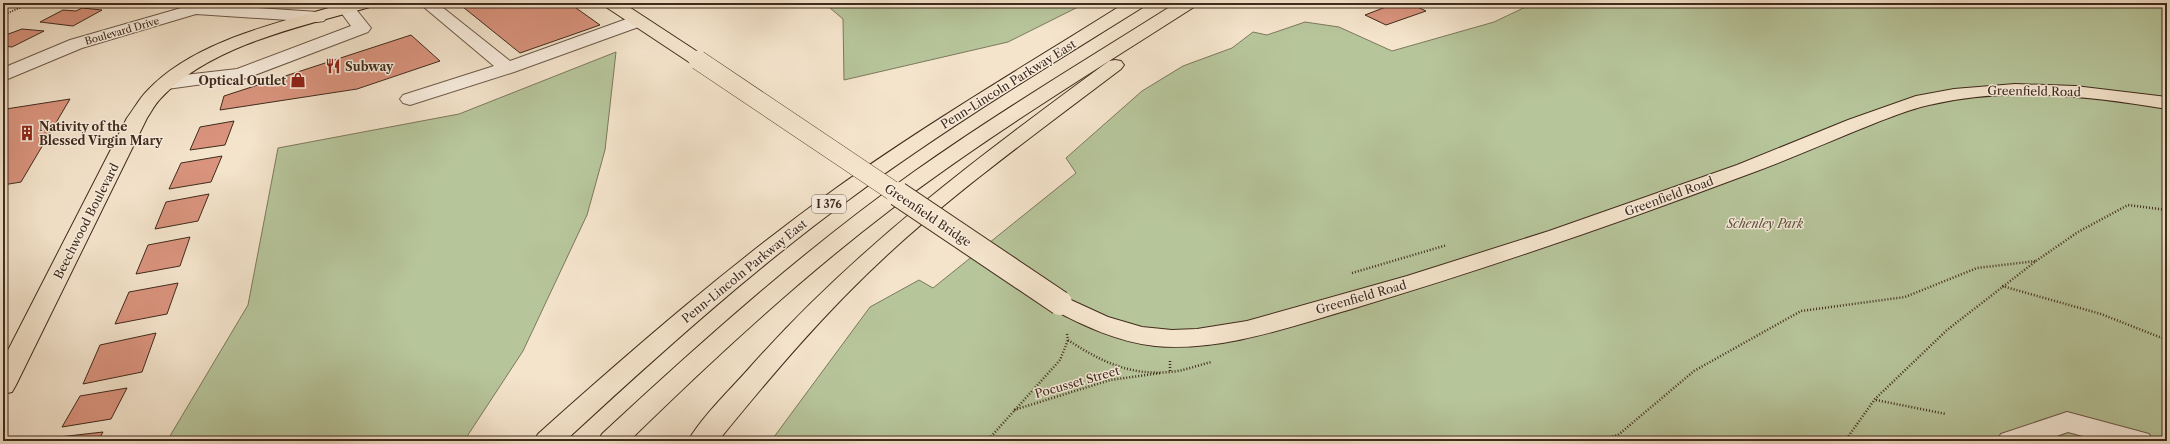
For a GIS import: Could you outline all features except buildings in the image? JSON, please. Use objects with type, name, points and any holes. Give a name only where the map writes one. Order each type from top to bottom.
[{"type":"main road","points":[[612,3],[638,21]]},
{"type":"main road","name":"Penn-Lincoln Parkway East","points":[[548,441],[694,311],[835,200],[937,129],[1137,3]]},
{"type":"main road","name":"I 376","points":[[612,441],[763,302],[877,210],[969,143],[1188,3]]},
{"type":"main road","points":[[702,441],[795,334],[831,296],[878,251],[964,179],[1197,3]]},
{"type":"main road","name":"Beechwood Boulevard","points":[[3,385],[137,118],[154,94],[166,83],[198,61],[240,42],[351,5]]},
{"type":"main road","name":"Greenfield Bridge","points":[[638,21],[1060,303],[1078,313],[1112,327],[1149,337],[1172,338]]},
{"type":"main road","name":"Greenfield Road","points":[[1172,338],[1211,337],[1268,324],[1494,256],[1636,208],[1923,100],[1959,92],[2018,88],[2090,92],[2167,103]]},
{"type":"street","points":[[156,3],[201,6]]},
{"type":"street","points":[[427,3],[508,68]]},
{"type":"street","points":[[166,83],[240,74],[362,28],[351,5]]},
{"type":"street","name":"Boulevard Drive","points":[[3,75],[76,44],[201,6],[318,17]]},
{"type":"street","points":[[410,99],[488,73],[508,68],[638,21]]},
{"type":"street","points":[[2011,441],[2067,422],[2139,441]]},
{"type":"path","points":[[3,15],[31,3]]},
{"type":"path","points":[[1845,441],[1875,399],[1947,330],[2002,286],[2078,232],[2128,205],[2167,210]]},
{"type":"path","points":[[1595,441],[1618,435],[1694,372],[1801,312],[1905,297],[1977,268],[2036,262]]},
{"type":"path","points":[[2002,286],[2101,314],[2167,340]]},
{"type":"path","name":"Pocusset Street","points":[[987,441],[1060,360],[1068,340]]},
{"type":"path","name":"Pocusset Street","points":[[1014,410],[1110,380],[1170,372]]},
{"type":"path","points":[[1875,399],[1946,414]]},
{"type":"green space","points":[[824,3],[1086,3],[1008,42],[844,80],[843,19]]},
{"type":"green space","name":"Schenley Park","points":[[1534,3],[2167,3],[2167,441],[771,441],[870,307],[919,280],[933,288],[1076,173],[1066,158],[1142,91],[1183,66],[1232,48],[1253,32],[1267,35],[1305,22],[1339,27],[1392,51],[1494,22]]},
{"type":"green space","points":[[616,52],[605,150],[587,215],[523,351],[464,441],[167,441],[248,305],[278,148],[459,114]]},
{"type":"place","name":"Subway","points":[[333,66]]},
{"type":"place","name":"Optical Outlet","points":[[298,80]]},
{"type":"place","name":"Nativity of the Blessed Virgin Mary","points":[[27,133]]}]
